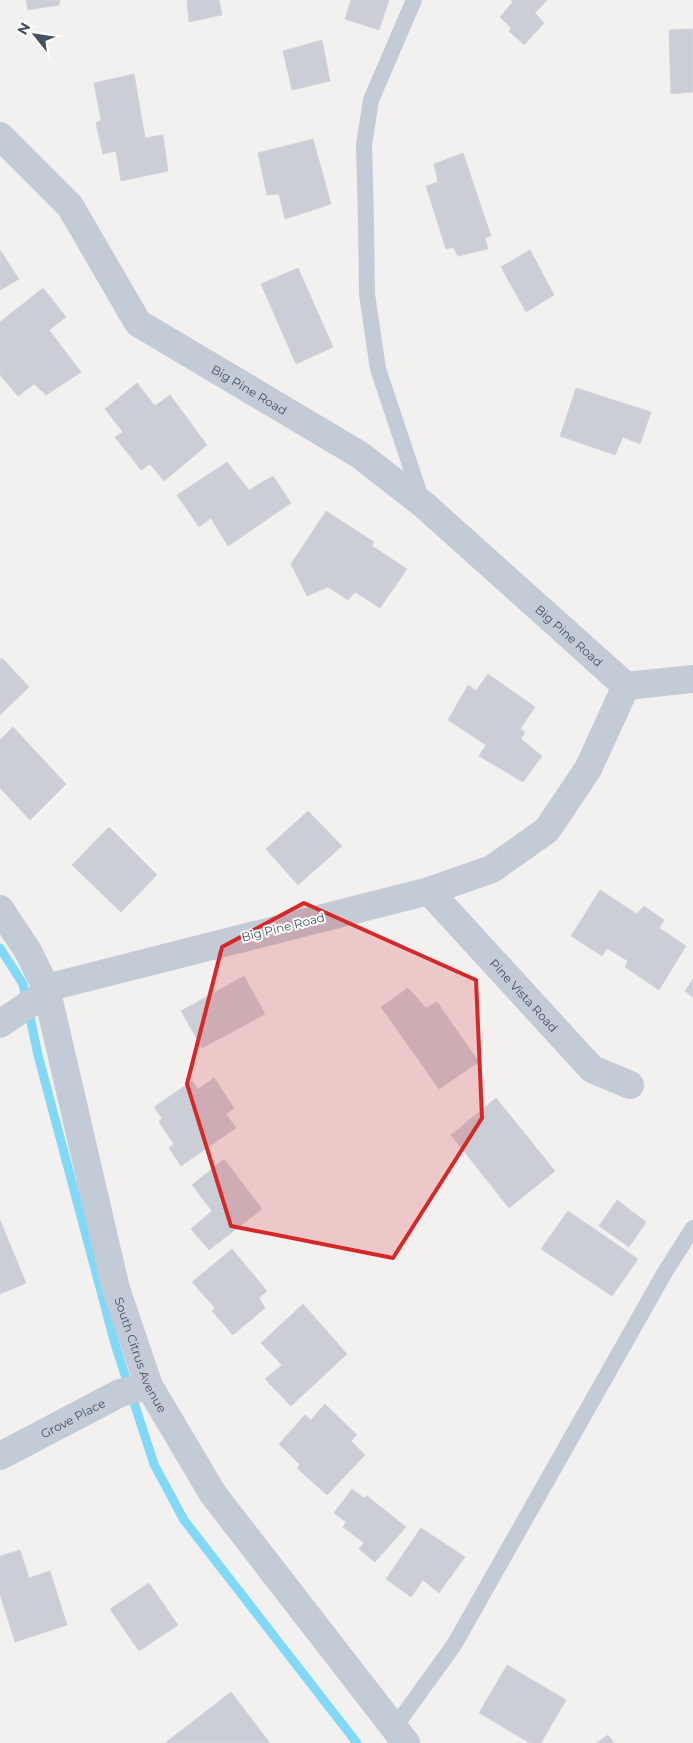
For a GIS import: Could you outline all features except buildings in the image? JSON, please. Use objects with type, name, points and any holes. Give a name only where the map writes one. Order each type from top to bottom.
[{"type":"street","name":"Big Pine Road","points":[[0,136],[70,206],[138,323],[360,455],[424,505],[626,686],[588,769],[546,830],[492,869],[429,891],[47,990]]},
{"type":"street","points":[[626,686],[693,679]]},
{"type":"street","name":"Pine Vista Road","points":[[429,891],[592,1069],[630,1085]]},
{"type":"street","name":"South Citrus Avenue","points":[[0,909],[28,951],[47,990],[116,1289],[149,1386],[213,1494],[400,1736]]},
{"type":"street","points":[[0,1024],[47,990]]},
{"type":"street","name":"Grove Place","points":[[0,1456],[120,1394],[149,1386]]},
{"type":"lane","points":[[414,0],[371,100],[364,144],[367,294],[378,369],[424,505]]},
{"type":"lane","points":[[400,1736],[454,1645],[665,1272],[693,1228]]},
{"type":"highlighted area","points":[[304,903],[476,980],[482,1118],[393,1258],[231,1226],[187,1084],[222,947]]},
{"type":"waterway","points":[[0,948],[23,984],[38,1055],[115,1344],[154,1464],[184,1520],[357,1743]]}]
